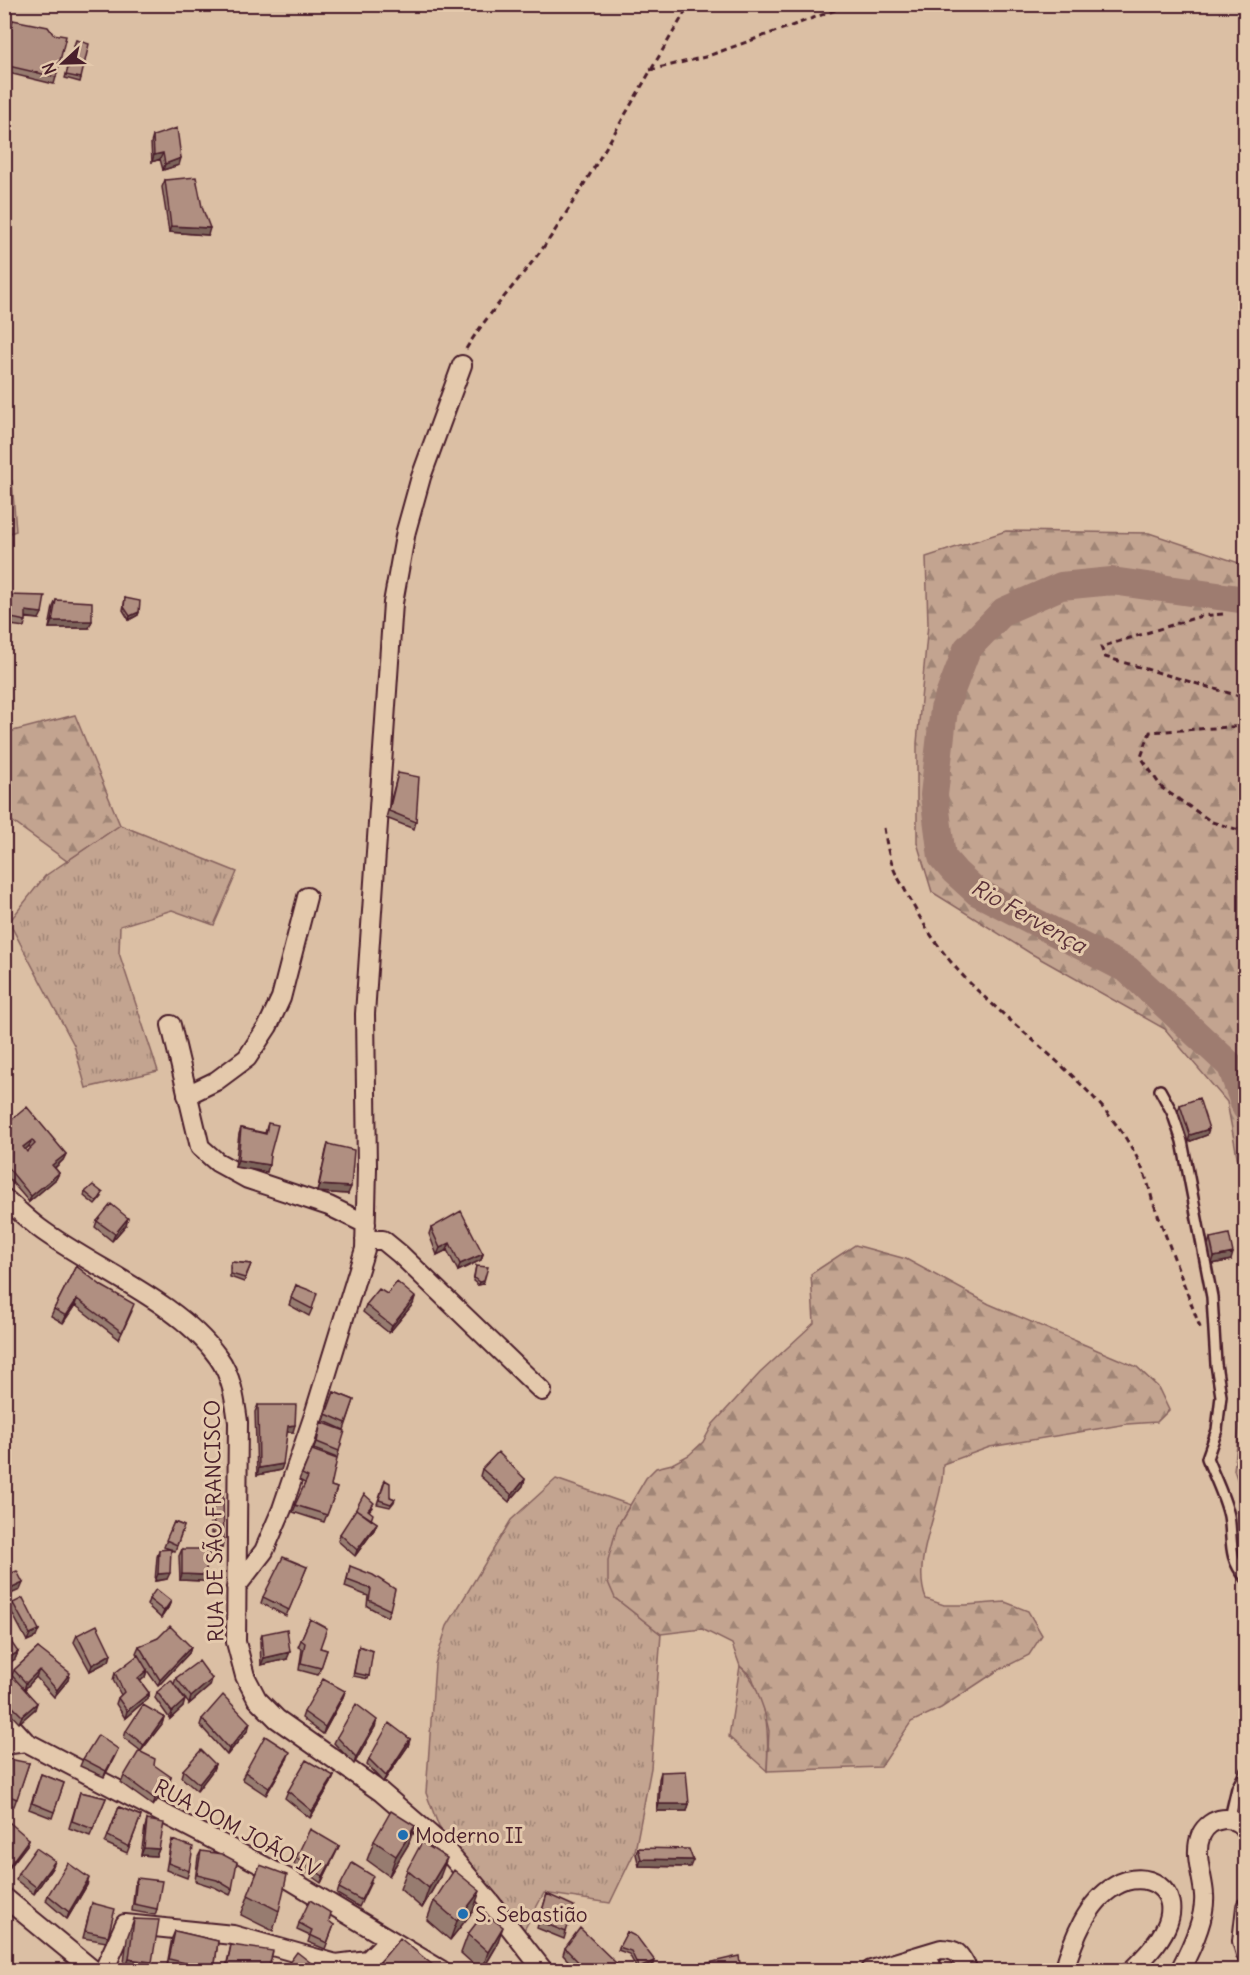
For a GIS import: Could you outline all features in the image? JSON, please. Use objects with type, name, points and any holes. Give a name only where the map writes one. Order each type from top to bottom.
[{"type":"street","points":[[236,1587],[264,1551],[282,1509],[314,1415],[365,1249],[365,1014],[393,603],[406,531],[421,477],[462,365]]},
{"type":"street","points":[[187,1095],[216,1081],[247,1058],[268,1026],[281,998],[307,897]]},
{"type":"street","points":[[171,1025],[200,1147],[217,1162],[248,1179],[329,1206],[366,1232],[383,1240],[542,1391]]},
{"type":"street","name":"RUA DE SÃO FRANCISCO","points":[[4,1198],[39,1228],[172,1313],[196,1332],[219,1358],[233,1390],[238,1422],[236,1642],[245,1676],[257,1699],[277,1719],[381,1792],[441,1843],[543,1971]]},
{"type":"street","name":"RUA DOM JOÃO IV","points":[[4,1718],[26,1742],[287,1878],[441,1971]]},
{"type":"street","points":[[4,1745],[26,1742]]},
{"type":"street","points":[[1180,1971],[1194,1938],[1205,1897],[1198,1853],[1201,1836],[1207,1826],[1214,1821],[1230,1818],[1237,1821],[1245,1832]]},
{"type":"street","points":[[1064,1971],[1069,1953],[1091,1909],[1105,1893],[1116,1885],[1139,1878],[1151,1881],[1162,1888],[1169,1899],[1170,1912],[1166,1927],[1132,1971]]},
{"type":"street","points":[[4,1897],[93,1971]]},
{"type":"street","points":[[1245,1907],[1242,1941],[1245,1954]]},
{"type":"street","points":[[104,1971],[125,1924],[233,1935],[336,1964],[368,1960],[389,1939]]},
{"type":"street","points":[[871,1971],[941,1949],[951,1949],[959,1955],[968,1971]]},
{"type":"lane","points":[[1161,1090],[1182,1141],[1212,1297],[1216,1364],[1221,1396],[1217,1430],[1207,1458],[1229,1515],[1230,1547],[1241,1574],[1245,1578]]},
{"type":"lane","points":[[1230,1818],[1237,1788],[1245,1771]]},
{"type":"lane","points":[[931,1952],[937,1971]]},
{"type":"path","points":[[462,365],[464,352],[476,332],[519,282],[554,233],[690,4]]},
{"type":"path","points":[[650,70],[705,57],[852,4]]},
{"type":"path","points":[[1223,614],[1201,616],[1101,647],[1105,657],[1245,698]]},
{"type":"path","points":[[1245,726],[1150,732],[1141,757],[1162,788],[1212,822],[1245,832]]},
{"type":"path","points":[[884,828],[892,864],[933,940],[966,980],[1090,1094],[1114,1120],[1148,1178],[1152,1199],[1203,1336]]},
{"type":"green space","points":[[12,481],[16,531],[5,535],[5,483]]},
{"type":"green space","points":[[1006,531],[1149,533],[1245,565],[1245,1199],[1227,1102],[1165,1029],[1030,953],[932,892],[917,843],[917,743],[928,624],[926,557]]},
{"type":"green space","points":[[75,715],[120,825],[67,861],[5,816],[5,733]]},
{"type":"green space","points":[[120,825],[237,872],[214,925],[172,910],[120,926],[119,953],[158,1071],[86,1088],[74,1045],[9,922],[45,876]]},
{"type":"green space","points":[[855,1245],[906,1259],[989,1304],[1137,1367],[1158,1387],[1169,1410],[1157,1422],[1127,1424],[990,1447],[943,1464],[939,1497],[922,1567],[922,1583],[926,1599],[944,1605],[1005,1602],[1028,1611],[1042,1635],[1029,1655],[997,1671],[941,1708],[911,1722],[881,1767],[767,1771],[769,1731],[764,1710],[752,1677],[740,1666],[732,1644],[702,1629],[661,1634],[615,1598],[608,1582],[608,1560],[617,1527],[646,1478],[656,1468],[672,1464],[689,1455],[703,1442],[713,1424],[760,1373],[814,1323],[811,1274]]},
{"type":"green space","points":[[1245,1379],[1245,1502],[1234,1470]]},
{"type":"green space","points":[[556,1479],[630,1505],[617,1527],[615,1598],[661,1634],[651,1768],[635,1851],[610,1903],[544,1893],[523,1932],[439,1827],[426,1793],[435,1664],[447,1626],[511,1520]]},
{"type":"green space","points":[[740,1666],[757,1688],[762,1701],[768,1742],[767,1771],[729,1737]]},
{"type":"building","points":[[13,20],[48,27],[53,34],[66,36],[56,77],[4,65],[4,50]]},
{"type":"building","points":[[76,40],[89,44],[81,78],[66,75]]},
{"type":"building","points":[[177,128],[181,158],[165,164],[163,153],[154,155],[153,136]]},
{"type":"building","points":[[196,177],[202,207],[210,228],[171,226],[165,180]]},
{"type":"building","points":[[7,595],[45,596],[42,613],[26,611],[26,621],[6,617]]},
{"type":"building","points":[[125,598],[140,601],[139,612],[130,616],[124,607]]},
{"type":"building","points":[[56,600],[92,602],[92,621],[52,621]]},
{"type":"building","points":[[398,773],[419,777],[416,822],[389,811]]},
{"type":"building","points":[[1199,1098],[1209,1129],[1190,1135],[1180,1105]]},
{"type":"building","points":[[27,1107],[66,1154],[52,1165],[59,1173],[31,1196],[4,1163],[5,1125]],"holes":[[[32,1140],[35,1144],[27,1152],[23,1147]]]},
{"type":"building","points":[[268,1123],[278,1125],[269,1165],[238,1160],[241,1128],[266,1134]]},
{"type":"building","points":[[328,1144],[354,1150],[351,1187],[319,1185]]},
{"type":"building","points":[[93,1185],[103,1193],[97,1202],[85,1192]]},
{"type":"building","points":[[111,1204],[128,1218],[115,1234],[97,1221]]},
{"type":"building","points":[[461,1211],[483,1254],[460,1264],[450,1243],[440,1248],[431,1228]]},
{"type":"building","points":[[1229,1234],[1233,1253],[1214,1257],[1210,1238]]},
{"type":"building","points":[[231,1262],[251,1264],[245,1278],[231,1274]]},
{"type":"building","points":[[76,1266],[102,1286],[134,1304],[122,1332],[77,1299],[66,1316],[54,1309]]},
{"type":"building","points":[[476,1266],[488,1267],[484,1281],[479,1282],[474,1278]]},
{"type":"building","points":[[397,1282],[415,1297],[392,1326],[366,1305],[379,1289],[387,1294]]},
{"type":"building","points":[[296,1285],[317,1293],[312,1309],[291,1298]]},
{"type":"building","points":[[334,1392],[354,1400],[346,1423],[326,1414]]},
{"type":"building","points":[[258,1405],[296,1405],[295,1425],[288,1426],[283,1464],[259,1468]]},
{"type":"building","points":[[321,1422],[345,1431],[339,1451],[317,1442]]},
{"type":"building","points":[[312,1450],[337,1459],[331,1486],[337,1488],[327,1515],[295,1505],[308,1477],[302,1474]]},
{"type":"building","points":[[498,1452],[525,1479],[512,1495],[482,1469]]},
{"type":"building","points":[[385,1480],[390,1483],[390,1497],[395,1499],[391,1504],[379,1500]]},
{"type":"building","points":[[213,1490],[223,1490],[224,1541],[214,1541]]},
{"type":"building","points":[[364,1494],[374,1503],[368,1510],[373,1514],[371,1520],[356,1509]]},
{"type":"building","points":[[356,1509],[377,1523],[357,1550],[340,1534]]},
{"type":"building","points":[[174,1522],[184,1526],[177,1545],[166,1540]]},
{"type":"building","points":[[171,1549],[170,1573],[158,1574],[159,1550]]},
{"type":"building","points":[[182,1549],[210,1549],[205,1575],[182,1574]]},
{"type":"building","points":[[283,1557],[307,1567],[289,1610],[263,1597]]},
{"type":"building","points":[[350,1566],[373,1575],[395,1589],[390,1610],[369,1600],[371,1589],[347,1580]]},
{"type":"building","points":[[17,1571],[23,1583],[4,1592],[4,1576]]},
{"type":"building","points":[[156,1589],[171,1601],[164,1611],[149,1599]]},
{"type":"building","points":[[23,1598],[39,1630],[30,1634],[13,1603]]},
{"type":"building","points":[[310,1619],[327,1628],[320,1648],[327,1650],[321,1668],[301,1663],[305,1643],[301,1640]]},
{"type":"building","points":[[97,1625],[111,1654],[92,1665],[77,1635]]},
{"type":"building","points":[[170,1626],[191,1647],[160,1680],[139,1646],[158,1638]]},
{"type":"building","points":[[287,1629],[290,1652],[264,1658],[262,1634]]},
{"type":"building","points":[[9,1639],[18,1652],[7,1659],[4,1655],[4,1642]]},
{"type":"building","points":[[359,1646],[373,1651],[369,1676],[354,1673]]},
{"type":"building","points":[[38,1648],[70,1673],[57,1690],[39,1670],[26,1683],[14,1670]]},
{"type":"building","points":[[138,1655],[147,1670],[138,1678],[149,1693],[127,1711],[118,1698],[124,1692],[115,1673]]},
{"type":"building","points":[[199,1661],[212,1679],[191,1697],[176,1678]]},
{"type":"building","points":[[4,1667],[37,1703],[22,1716],[4,1698]]},
{"type":"building","points":[[323,1679],[345,1691],[325,1727],[304,1712]]},
{"type":"building","points":[[171,1680],[185,1700],[172,1712],[157,1692]]},
{"type":"building","points":[[223,1695],[250,1723],[229,1749],[202,1719]]},
{"type":"building","points":[[356,1704],[377,1720],[356,1757],[337,1737]]},
{"type":"building","points":[[143,1705],[164,1717],[144,1745],[126,1731]]},
{"type":"building","points":[[389,1723],[410,1739],[386,1776],[369,1759]]},
{"type":"building","points":[[98,1735],[118,1749],[106,1771],[83,1759]]},
{"type":"building","points":[[265,1736],[290,1752],[269,1788],[245,1772]]},
{"type":"building","points":[[201,1750],[215,1764],[199,1784],[183,1770]]},
{"type":"building","points":[[139,1751],[155,1759],[154,1765],[171,1777],[155,1799],[124,1776]]},
{"type":"building","points":[[9,1759],[29,1763],[17,1799],[4,1794],[4,1771]]},
{"type":"building","points":[[306,1760],[334,1776],[312,1811],[288,1791]]},
{"type":"building","points":[[686,1771],[689,1804],[659,1804],[661,1772]]},
{"type":"building","points":[[41,1774],[64,1783],[54,1812],[32,1803]]},
{"type":"building","points":[[80,1792],[106,1798],[93,1829],[72,1821]]},
{"type":"building","points":[[119,1807],[141,1816],[129,1847],[108,1836]]},
{"type":"building","points":[[391,1811],[415,1826],[396,1856],[374,1841]]},
{"type":"building","points":[[147,1820],[164,1823],[159,1849],[144,1848]]},
{"type":"building","points":[[9,1822],[29,1839],[9,1866],[4,1862],[4,1829]]},
{"type":"building","points":[[310,1829],[339,1846],[323,1876],[296,1858]]},
{"type":"building","points":[[172,1840],[193,1847],[189,1871],[168,1863]]},
{"type":"building","points":[[422,1842],[447,1858],[429,1888],[407,1870]]},
{"type":"building","points":[[36,1848],[55,1861],[36,1887],[18,1873]]},
{"type":"building","points":[[638,1848],[689,1849],[693,1860],[641,1859]]},
{"type":"building","points":[[201,1851],[222,1854],[237,1862],[232,1889],[217,1880],[197,1875]]},
{"type":"building","points":[[68,1863],[89,1878],[69,1912],[48,1895]]},
{"type":"building","points":[[352,1863],[373,1876],[361,1900],[339,1888]]},
{"type":"building","points":[[260,1865],[287,1875],[279,1911],[248,1895]]},
{"type":"building","points":[[454,1870],[480,1891],[457,1921],[434,1901]]},
{"type":"building","points":[[137,1878],[162,1881],[157,1909],[134,1904]]},
{"type":"building","points":[[547,1894],[574,1906],[566,1932],[539,1921]]},
{"type":"building","points":[[310,1900],[331,1913],[329,1921],[334,1925],[327,1943],[310,1935],[312,1930],[299,1923]]},
{"type":"building","points":[[92,1903],[115,1909],[108,1936],[85,1931]]},
{"type":"building","points":[[484,1913],[503,1927],[488,1952],[468,1934]]},
{"type":"building","points":[[134,1919],[159,1920],[152,1962],[129,1959]]},
{"type":"building","points":[[580,1928],[618,1965],[612,1971],[587,1971],[565,1948]]},
{"type":"building","points":[[175,1931],[218,1941],[214,1970],[169,1959]]},
{"type":"building","points":[[627,1932],[637,1937],[655,1961],[639,1968],[631,1951],[619,1947]]},
{"type":"building","points":[[400,1938],[434,1966],[430,1971],[392,1971],[380,1962]]},
{"type":"building","points":[[231,1945],[273,1951],[268,1971],[226,1971]]},
{"type":"building","points":[[297,1952],[320,1970],[320,1971],[283,1971]]},
{"type":"building","points":[[739,1956],[741,1971],[709,1971],[708,1963]]},
{"type":"waterway","name":"Rio Fervença","points":[[1246,600],[1112,581],[1061,586],[1004,611],[967,649],[944,709],[934,795],[942,857],[955,872],[977,892],[1128,970],[1231,1066],[1246,1108]]},
{"type":"place","name":"Moderno II","points":[[403,1835]]},
{"type":"place","name":"S. Sebastião","points":[[463,1914]]}]
